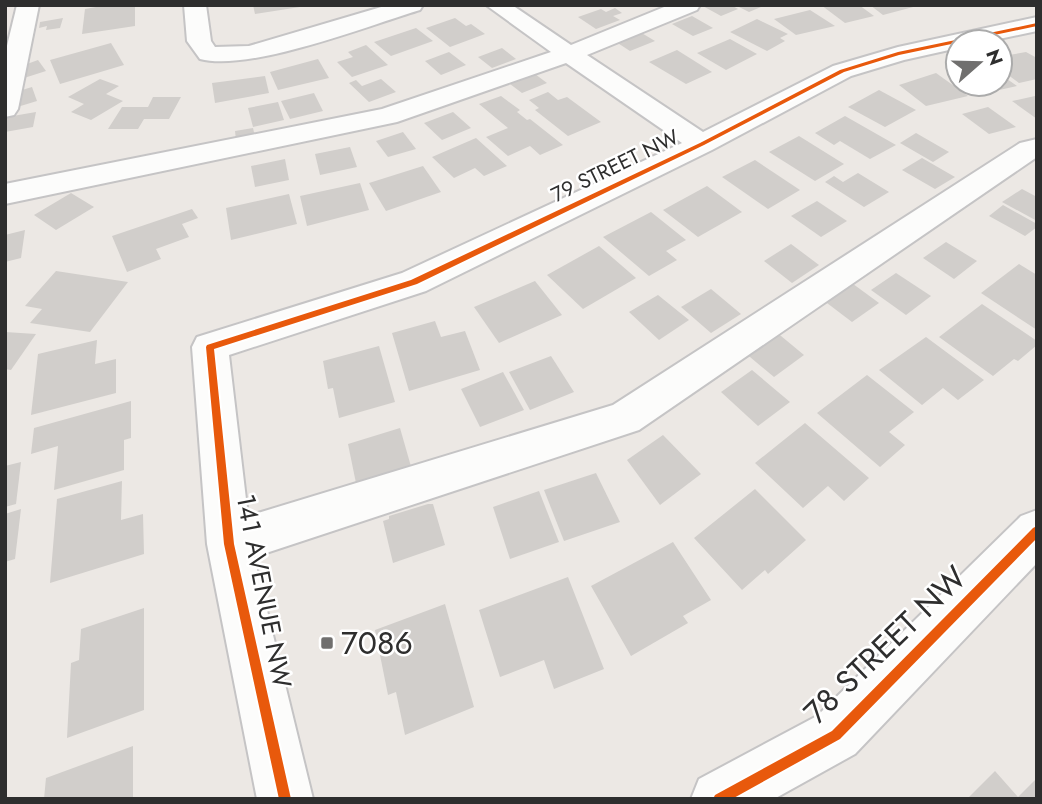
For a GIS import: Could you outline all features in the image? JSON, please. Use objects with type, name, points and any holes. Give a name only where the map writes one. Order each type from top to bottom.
[{"type":"street","points":[[5,109],[28,5]]},
{"type":"street","points":[[195,5],[199,41],[208,54],[250,53],[412,5]]},
{"type":"street","points":[[498,5],[702,144]]},
{"type":"street","points":[[5,194],[388,116],[569,54],[689,5]]},
{"type":"street","name":"79 STREET NW","points":[[210,347],[414,282],[702,144],[842,71],[898,54],[1037,24]]},
{"type":"street","points":[[229,544],[625,418],[1037,147]]},
{"type":"street","name":"141 AVENUE NW","points":[[210,347],[229,544],[285,799]]},
{"type":"street","name":"78 STREET NW","points":[[719,799],[836,735],[1037,531]]},
{"type":"building","points":[[107,5],[135,5],[135,26],[82,34],[85,9]]},
{"type":"building","points":[[253,5],[299,5],[300,7],[255,14]]},
{"type":"building","points":[[701,5],[731,5],[738,9],[721,16]]},
{"type":"building","points":[[735,5],[766,5],[749,12]]},
{"type":"building","points":[[821,5],[859,5],[874,16],[845,23]]},
{"type":"building","points":[[870,5],[917,5],[917,6],[883,15]]},
{"type":"building","points":[[615,8],[622,13],[613,16],[620,20],[596,29],[578,17],[601,9],[606,12]]},
{"type":"building","points":[[810,10],[835,26],[796,35],[774,19]]},
{"type":"building","points":[[692,16],[713,28],[693,36],[672,24]]},
{"type":"building","points":[[63,18],[60,28],[39,28],[40,22]]},
{"type":"building","points":[[455,18],[466,26],[471,24],[485,34],[450,47],[426,28]]},
{"type":"building","points":[[757,19],[788,34],[780,38],[785,41],[767,51],[730,32]]},
{"type":"building","points":[[416,28],[433,41],[391,56],[374,42]]},
{"type":"building","points":[[635,29],[655,41],[630,51],[610,38]]},
{"type":"building","points":[[730,39],[757,54],[726,70],[697,53]]},
{"type":"building","points":[[111,43],[124,65],[60,84],[50,60]]},
{"type":"building","points":[[366,45],[388,65],[352,77],[337,62],[353,57],[348,52]]},
{"type":"building","points":[[502,48],[516,59],[492,68],[478,57]]},
{"type":"building","points":[[677,50],[712,72],[686,84],[649,62]]},
{"type":"building","points":[[449,52],[466,65],[441,75],[425,61]]},
{"type":"building","points":[[1026,52],[1037,58],[1037,79],[1019,83],[1014,79],[1014,54]]},
{"type":"building","points":[[318,59],[329,78],[278,90],[270,72]]},
{"type":"building","points":[[38,60],[46,71],[24,78],[16,68]]},
{"type":"building","points":[[531,71],[547,83],[522,93],[506,81]]},
{"type":"building","points":[[936,73],[944,79],[944,98],[960,98],[926,106],[899,85]]},
{"type":"building","points":[[265,76],[269,93],[215,103],[212,83]]},
{"type":"building","points":[[100,79],[119,86],[106,94],[123,101],[91,120],[71,112],[84,104],[68,97]]},
{"type":"building","points":[[381,79],[396,92],[369,102],[349,83],[356,80],[362,86]]},
{"type":"building","points":[[32,87],[37,101],[14,108],[9,94]]},
{"type":"building","points":[[879,90],[916,110],[885,127],[848,107]]},
{"type":"building","points":[[548,92],[558,100],[567,97],[601,122],[568,136],[535,110],[539,108],[529,100]]},
{"type":"building","points":[[314,93],[323,111],[290,119],[281,101]]},
{"type":"building","points":[[501,96],[520,110],[517,112],[527,120],[530,119],[563,145],[540,155],[530,146],[508,156],[486,137],[508,128],[479,104]]},
{"type":"building","points":[[1035,96],[1037,119],[1012,101]]},
{"type":"building","points":[[153,97],[181,97],[169,119],[144,119],[138,129],[108,129],[122,107],[148,107]]},
{"type":"building","points":[[278,102],[284,120],[253,127],[248,108]]},
{"type":"building","points":[[988,107],[1016,127],[989,134],[962,114]]},
{"type":"building","points":[[36,112],[33,127],[5,132],[7,117]]},
{"type":"building","points":[[453,112],[471,128],[442,140],[424,123]]},
{"type":"building","points":[[845,116],[896,145],[870,159],[840,141],[834,145],[815,133]]},
{"type":"building","points":[[253,128],[255,137],[236,140],[235,131]]},
{"type":"building","points":[[403,132],[416,149],[388,157],[376,141]]},
{"type":"building","points":[[916,133],[949,152],[933,162],[900,143]]},
{"type":"building","points":[[799,136],[844,164],[815,181],[769,152]]},
{"type":"building","points":[[476,138],[507,166],[484,176],[475,168],[454,178],[432,157]]},
{"type":"building","points":[[350,147],[357,167],[320,175],[315,154]]},
{"type":"building","points":[[922,158],[955,177],[935,189],[902,170]]},
{"type":"building","points":[[285,159],[289,180],[255,187],[251,166]]},
{"type":"building","points":[[755,160],[800,190],[768,209],[722,177]]},
{"type":"building","points":[[423,166],[441,192],[386,211],[369,183]]},
{"type":"building","points":[[858,173],[889,192],[864,207],[825,182],[834,176],[843,182]]},
{"type":"building","points":[[360,183],[369,210],[307,226],[300,196]]},
{"type":"building","points":[[707,186],[742,212],[698,237],[663,210]]},
{"type":"building","points":[[1022,189],[1037,197],[1037,221],[1002,202]]},
{"type":"building","points":[[71,193],[94,207],[56,230],[34,215]]},
{"type":"building","points":[[289,194],[297,224],[231,240],[226,208]]},
{"type":"building","points":[[817,201],[847,221],[821,237],[791,216]]},
{"type":"building","points":[[1003,205],[1037,224],[1037,227],[1025,236],[989,216]]},
{"type":"building","points":[[192,209],[198,218],[182,224],[189,237],[156,249],[161,259],[127,272],[112,236]]},
{"type":"building","points":[[651,212],[686,240],[666,251],[677,260],[649,276],[603,237]]},
{"type":"building","points":[[25,230],[21,258],[5,262],[5,235]]},
{"type":"building","points":[[946,242],[977,261],[954,279],[923,258]]},
{"type":"building","points":[[791,244],[819,265],[792,283],[764,261]]},
{"type":"building","points":[[599,246],[636,278],[583,309],[547,275]]},
{"type":"building","points":[[1019,264],[1037,275],[1037,330],[981,293]]},
{"type":"building","points":[[56,271],[128,282],[90,332],[30,323],[42,309],[25,306]]},
{"type":"building","points":[[896,273],[931,296],[906,315],[871,290]]},
{"type":"building","points":[[535,281],[562,315],[499,343],[474,307]]},
{"type":"building","points":[[849,281],[879,303],[852,322],[823,300]]},
{"type":"building","points":[[711,289],[741,314],[711,333],[681,307]]},
{"type":"building","points":[[658,295],[689,320],[659,340],[629,312]]},
{"type":"building","points":[[982,304],[1037,341],[1037,345],[1018,361],[1014,359],[993,376],[939,337]]},
{"type":"building","points":[[435,321],[441,337],[465,331],[480,370],[409,391],[392,333]]},
{"type":"building","points":[[775,331],[804,355],[774,377],[744,352]]},
{"type":"building","points":[[5,332],[36,334],[11,370],[5,369]]},
{"type":"building","points":[[926,337],[984,380],[958,400],[943,388],[922,405],[879,370]]},
{"type":"building","points":[[97,340],[95,364],[116,359],[116,393],[31,415],[38,354]]},
{"type":"building","points":[[379,346],[395,402],[339,418],[333,388],[328,389],[323,361]]},
{"type":"building","points":[[551,356],[574,392],[530,410],[509,372]]},
{"type":"building","points":[[752,370],[790,402],[758,426],[721,392]]},
{"type":"building","points":[[503,372],[524,410],[480,427],[461,389]]},
{"type":"building","points":[[867,375],[914,412],[889,432],[905,445],[880,467],[817,413]]},
{"type":"building","points":[[131,401],[131,438],[124,440],[124,470],[54,490],[58,446],[31,454],[34,428]]},
{"type":"building","points":[[805,423],[869,478],[844,501],[828,486],[803,508],[755,463]]},
{"type":"building","points":[[400,428],[412,470],[357,488],[348,444]]},
{"type":"building","points":[[663,435],[701,474],[660,505],[627,460]]},
{"type":"building","points":[[21,462],[16,504],[5,507],[5,466]]},
{"type":"building","points":[[596,473],[620,522],[564,541],[544,490]]},
{"type":"building","points":[[122,481],[121,520],[143,514],[144,554],[50,583],[57,499]]},
{"type":"building","points":[[755,489],[806,540],[768,574],[765,570],[742,590],[694,538]]},
{"type":"building","points":[[539,491],[559,542],[510,559],[493,507]]},
{"type":"building","points":[[433,504],[445,545],[393,563],[383,521],[389,519],[389,516]]},
{"type":"building","points":[[21,509],[15,559],[5,562],[5,514]]},
{"type":"building","points":[[673,542],[711,600],[683,616],[688,623],[631,656],[591,586]]},
{"type":"building","points":[[568,577],[604,669],[554,689],[544,660],[500,677],[479,610]]},
{"type":"building","points":[[445,604],[474,707],[405,735],[396,692],[388,695],[375,630]]},
{"type":"building","points":[[144,608],[144,710],[67,738],[71,663],[79,660],[81,629]]},
{"type":"building","points":[[133,746],[133,799],[44,799],[46,778]]},
{"type":"building","points":[[995,771],[1018,797],[1037,778],[1037,799],[967,799]]},
{"type":"cycle path","points":[[285,799],[229,544],[210,347],[414,282],[702,144],[842,71],[898,54],[1037,24]]},
{"type":"cycle path","points":[[719,799],[836,735],[1037,531]]},
{"type":"place","name":"7086","points":[[327,643]]}]
